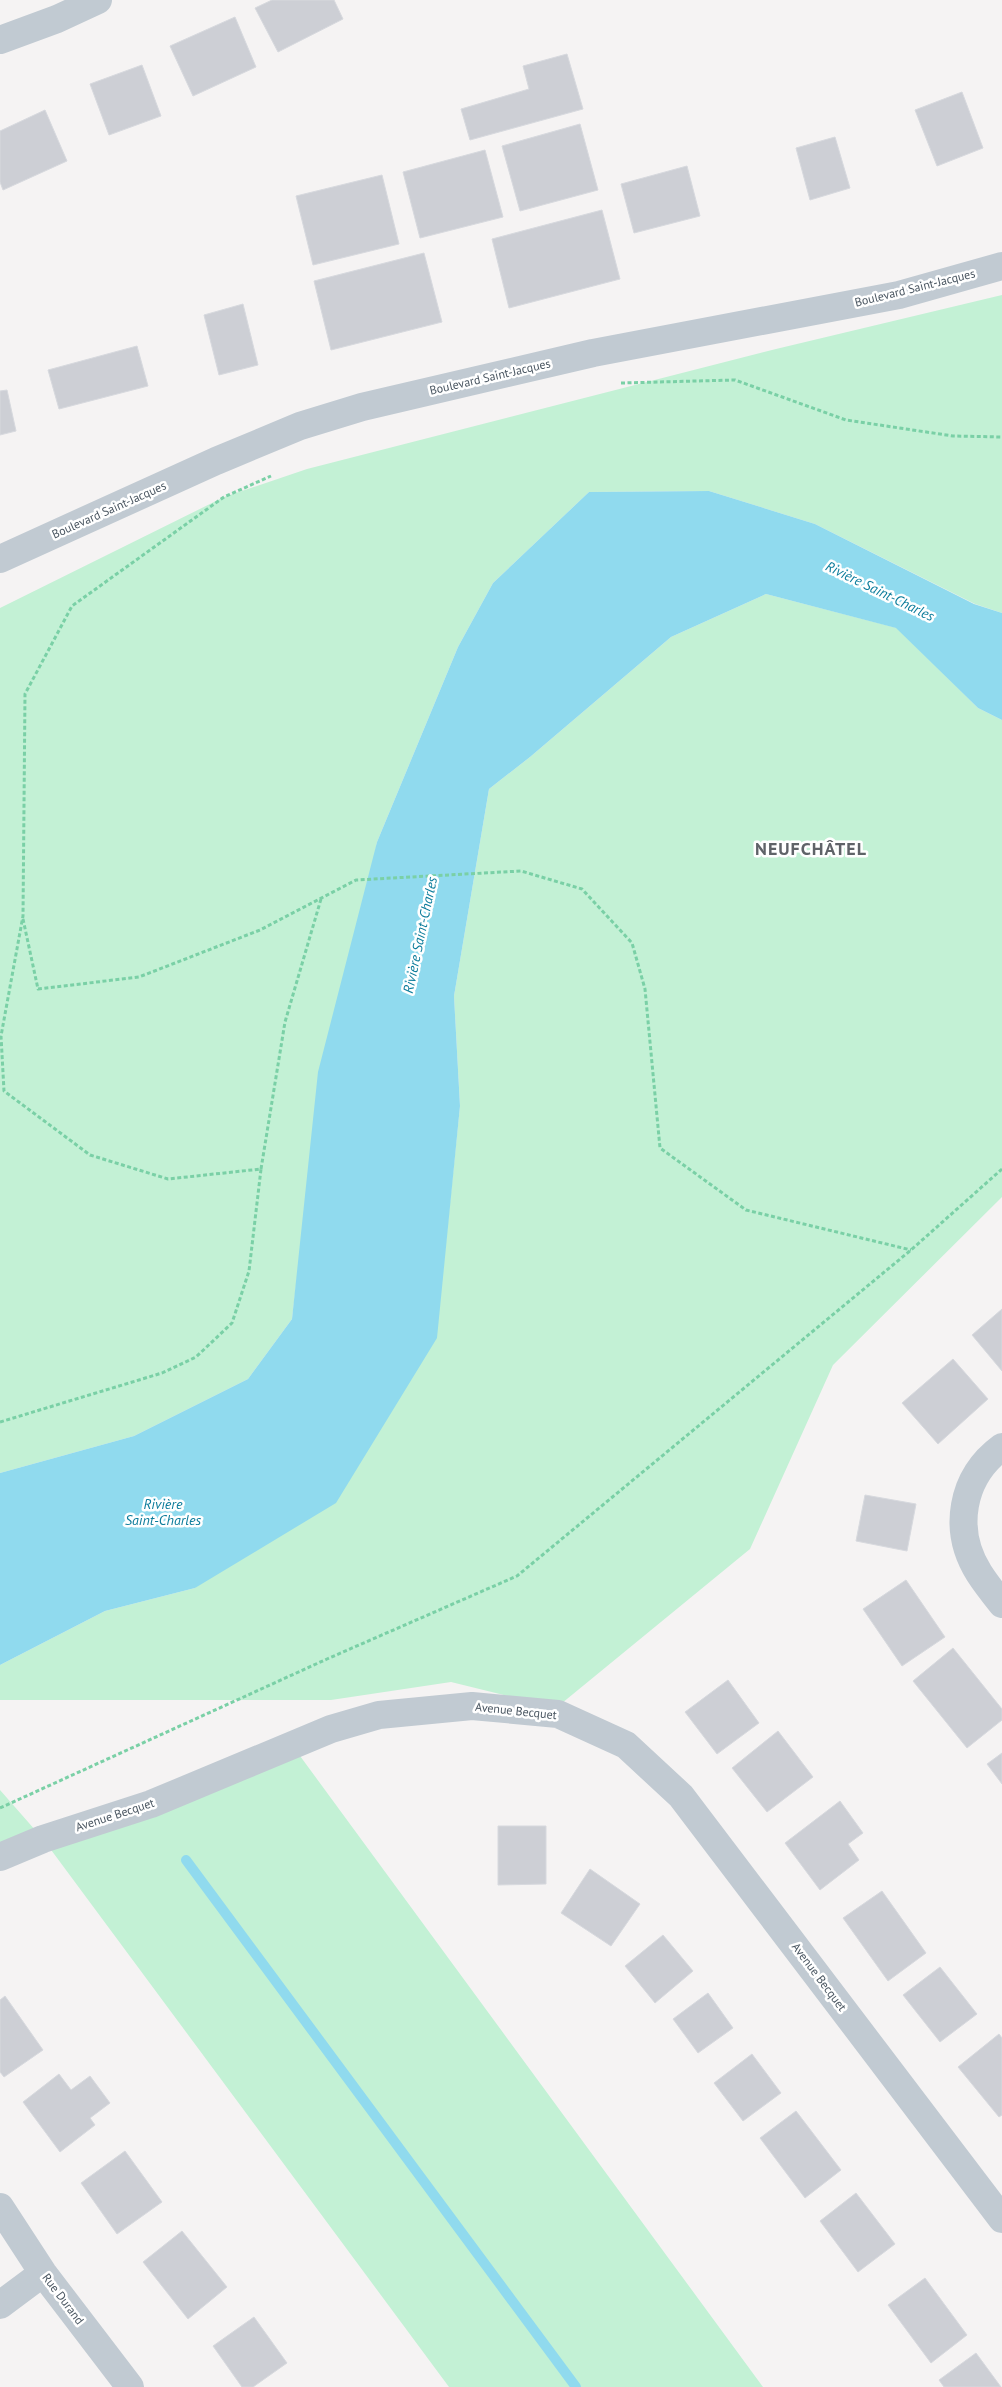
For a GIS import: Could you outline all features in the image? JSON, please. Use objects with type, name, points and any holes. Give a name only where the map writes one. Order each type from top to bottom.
[{"type":"street","points":[[0,40],[57,19],[98,0]]},
{"type":"street","name":"Boulevard Saint-Jacques","points":[[0,560],[216,461],[300,426],[362,407],[594,354],[899,295],[1002,266]]},
{"type":"street","points":[[1002,1447],[987,1458],[971,1484],[962,1512],[966,1543],[978,1572],[1002,1604]]},
{"type":"street","name":"Avenue Becquet","points":[[0,1857],[43,1839],[151,1804],[331,1729],[379,1715],[472,1706],[558,1714],[626,1745],[682,1796],[1002,2219]]},
{"type":"street","name":"Rue Durand","points":[[0,2207],[43,2273],[130,2387]]},
{"type":"street","points":[[0,2305],[43,2273]]},
{"type":"path","points":[[620,382],[735,380],[846,420],[953,436],[1002,437]]},
{"type":"path","points":[[261,1169],[168,1179],[90,1155],[4,1092],[1,1036],[23,916],[25,694],[72,606],[224,497],[279,472]]},
{"type":"path","points":[[23,916],[38,989],[139,977],[260,930],[356,880],[521,871],[582,889],[632,943],[645,990],[660,1148],[746,1210],[911,1250]]},
{"type":"path","points":[[0,1422],[162,1373],[196,1357],[232,1323],[249,1271],[261,1169],[285,1022],[321,898]]},
{"type":"path","points":[[0,1808],[327,1659],[517,1576],[911,1250],[1002,1169]]},
{"type":"green space","points":[[1002,295],[1002,613],[975,604],[815,524],[709,491],[589,492],[493,583],[458,647],[377,842],[302,1235],[292,1319],[248,1379],[134,1436],[0,1473],[0,608],[224,497],[307,469],[776,349]]},
{"type":"green space","points":[[766,594],[897,628],[978,708],[1002,720],[1002,1197],[833,1365],[750,1549],[556,1708],[451,1682],[331,1700],[0,1700],[0,1665],[105,1611],[195,1588],[436,1338],[460,1106],[454,996],[489,789],[530,757],[671,637]]},
{"type":"green space","points":[[292,1745],[763,2387],[449,2387],[43,1839]]},
{"type":"green space","points":[[0,1790],[43,1839],[0,1857]]},
{"type":"water","name":"Rivière Saint-Charles","points":[[709,491],[815,524],[974,604],[1002,613],[1002,720],[978,708],[896,628],[766,594],[671,637],[530,757],[489,789],[454,996],[460,1106],[437,1338],[336,1503],[195,1588],[105,1611],[0,1665],[0,1473],[134,1436],[248,1379],[292,1319],[318,1072],[377,842],[458,647],[493,583],[589,492]]},
{"type":"building","points":[[272,0],[334,0],[343,19],[278,52],[255,8]]},
{"type":"building","points":[[235,17],[256,67],[193,96],[170,46]]},
{"type":"building","points":[[567,54],[583,109],[470,140],[461,109],[529,89],[523,66]]},
{"type":"building","points":[[142,65],[161,116],[109,135],[90,84]]},
{"type":"building","points":[[962,92],[983,148],[937,166],[915,110]]},
{"type":"building","points":[[45,110],[67,161],[3,190],[0,182],[0,131]]},
{"type":"building","points":[[580,124],[598,190],[520,211],[502,146]]},
{"type":"building","points":[[835,137],[850,188],[810,200],[796,148]]},
{"type":"building","points":[[485,150],[503,217],[420,238],[403,172]]},
{"type":"building","points":[[687,166],[700,216],[634,233],[621,184]]},
{"type":"building","points":[[382,175],[399,244],[313,265],[296,196]]},
{"type":"building","points":[[602,210],[620,279],[509,308],[492,239]]},
{"type":"building","points":[[424,253],[442,322],[331,350],[314,281]]},
{"type":"building","points":[[243,304],[258,365],[219,375],[204,315]]},
{"type":"building","points":[[137,346],[148,386],[59,409],[48,370]]},
{"type":"building","points":[[7,390],[16,431],[0,435],[0,391]]},
{"type":"building","points":[[1002,1309],[1002,1371],[972,1335]]},
{"type":"building","points":[[953,1359],[988,1399],[938,1444],[902,1403]]},
{"type":"building","points":[[865,1495],[916,1504],[907,1551],[856,1541]]},
{"type":"building","points":[[906,1580],[945,1637],[902,1666],[863,1609]]},
{"type":"building","points":[[953,1648],[1002,1709],[1002,1720],[967,1748],[913,1681]]},
{"type":"building","points":[[728,1680],[759,1723],[717,1754],[685,1712]]},
{"type":"building","points":[[778,1731],[813,1777],[767,1812],[732,1768]]},
{"type":"building","points":[[1002,1753],[1002,1784],[987,1764]]},
{"type":"building","points":[[840,1801],[863,1833],[848,1844],[859,1860],[820,1890],[785,1843]]},
{"type":"building","points":[[498,1826],[546,1826],[546,1884],[498,1885]]},
{"type":"building","points":[[590,1869],[640,1904],[611,1946],[561,1913]]},
{"type":"building","points":[[882,1891],[926,1953],[888,1981],[843,1918]]},
{"type":"building","points":[[663,1935],[693,1971],[655,2003],[625,1966]]},
{"type":"building","points":[[940,1967],[977,2014],[940,2042],[903,1995]]},
{"type":"building","points":[[708,1993],[733,2028],[698,2053],[673,2019]]},
{"type":"building","points":[[5,1996],[43,2050],[4,2077],[0,2072],[0,2000]]},
{"type":"building","points":[[999,2034],[1002,2038],[1002,2115],[999,2117],[958,2067]]},
{"type":"building","points":[[752,2054],[781,2093],[743,2121],[714,2083]]},
{"type":"building","points":[[59,2074],[71,2090],[90,2076],[110,2103],[90,2118],[95,2125],[60,2152],[23,2102]]},
{"type":"building","points":[[796,2111],[841,2170],[805,2198],[760,2138]]},
{"type":"building","points":[[125,2151],[162,2202],[117,2234],[81,2183]]},
{"type":"building","points":[[856,2193],[895,2244],[858,2272],[820,2221]]},
{"type":"building","points":[[182,2231],[227,2287],[188,2319],[143,2262]]},
{"type":"building","points":[[925,2278],[967,2335],[931,2363],[888,2305]]},
{"type":"building","points":[[254,2317],[287,2363],[253,2387],[242,2387],[213,2346]]},
{"type":"building","points":[[976,2353],[1001,2387],[944,2387],[939,2380]]},
{"type":"waterway","points":[[186,1860],[576,2387]]},
{"type":"district","name":"NEUFCHÂTEL","points":[[811,849]]}]
